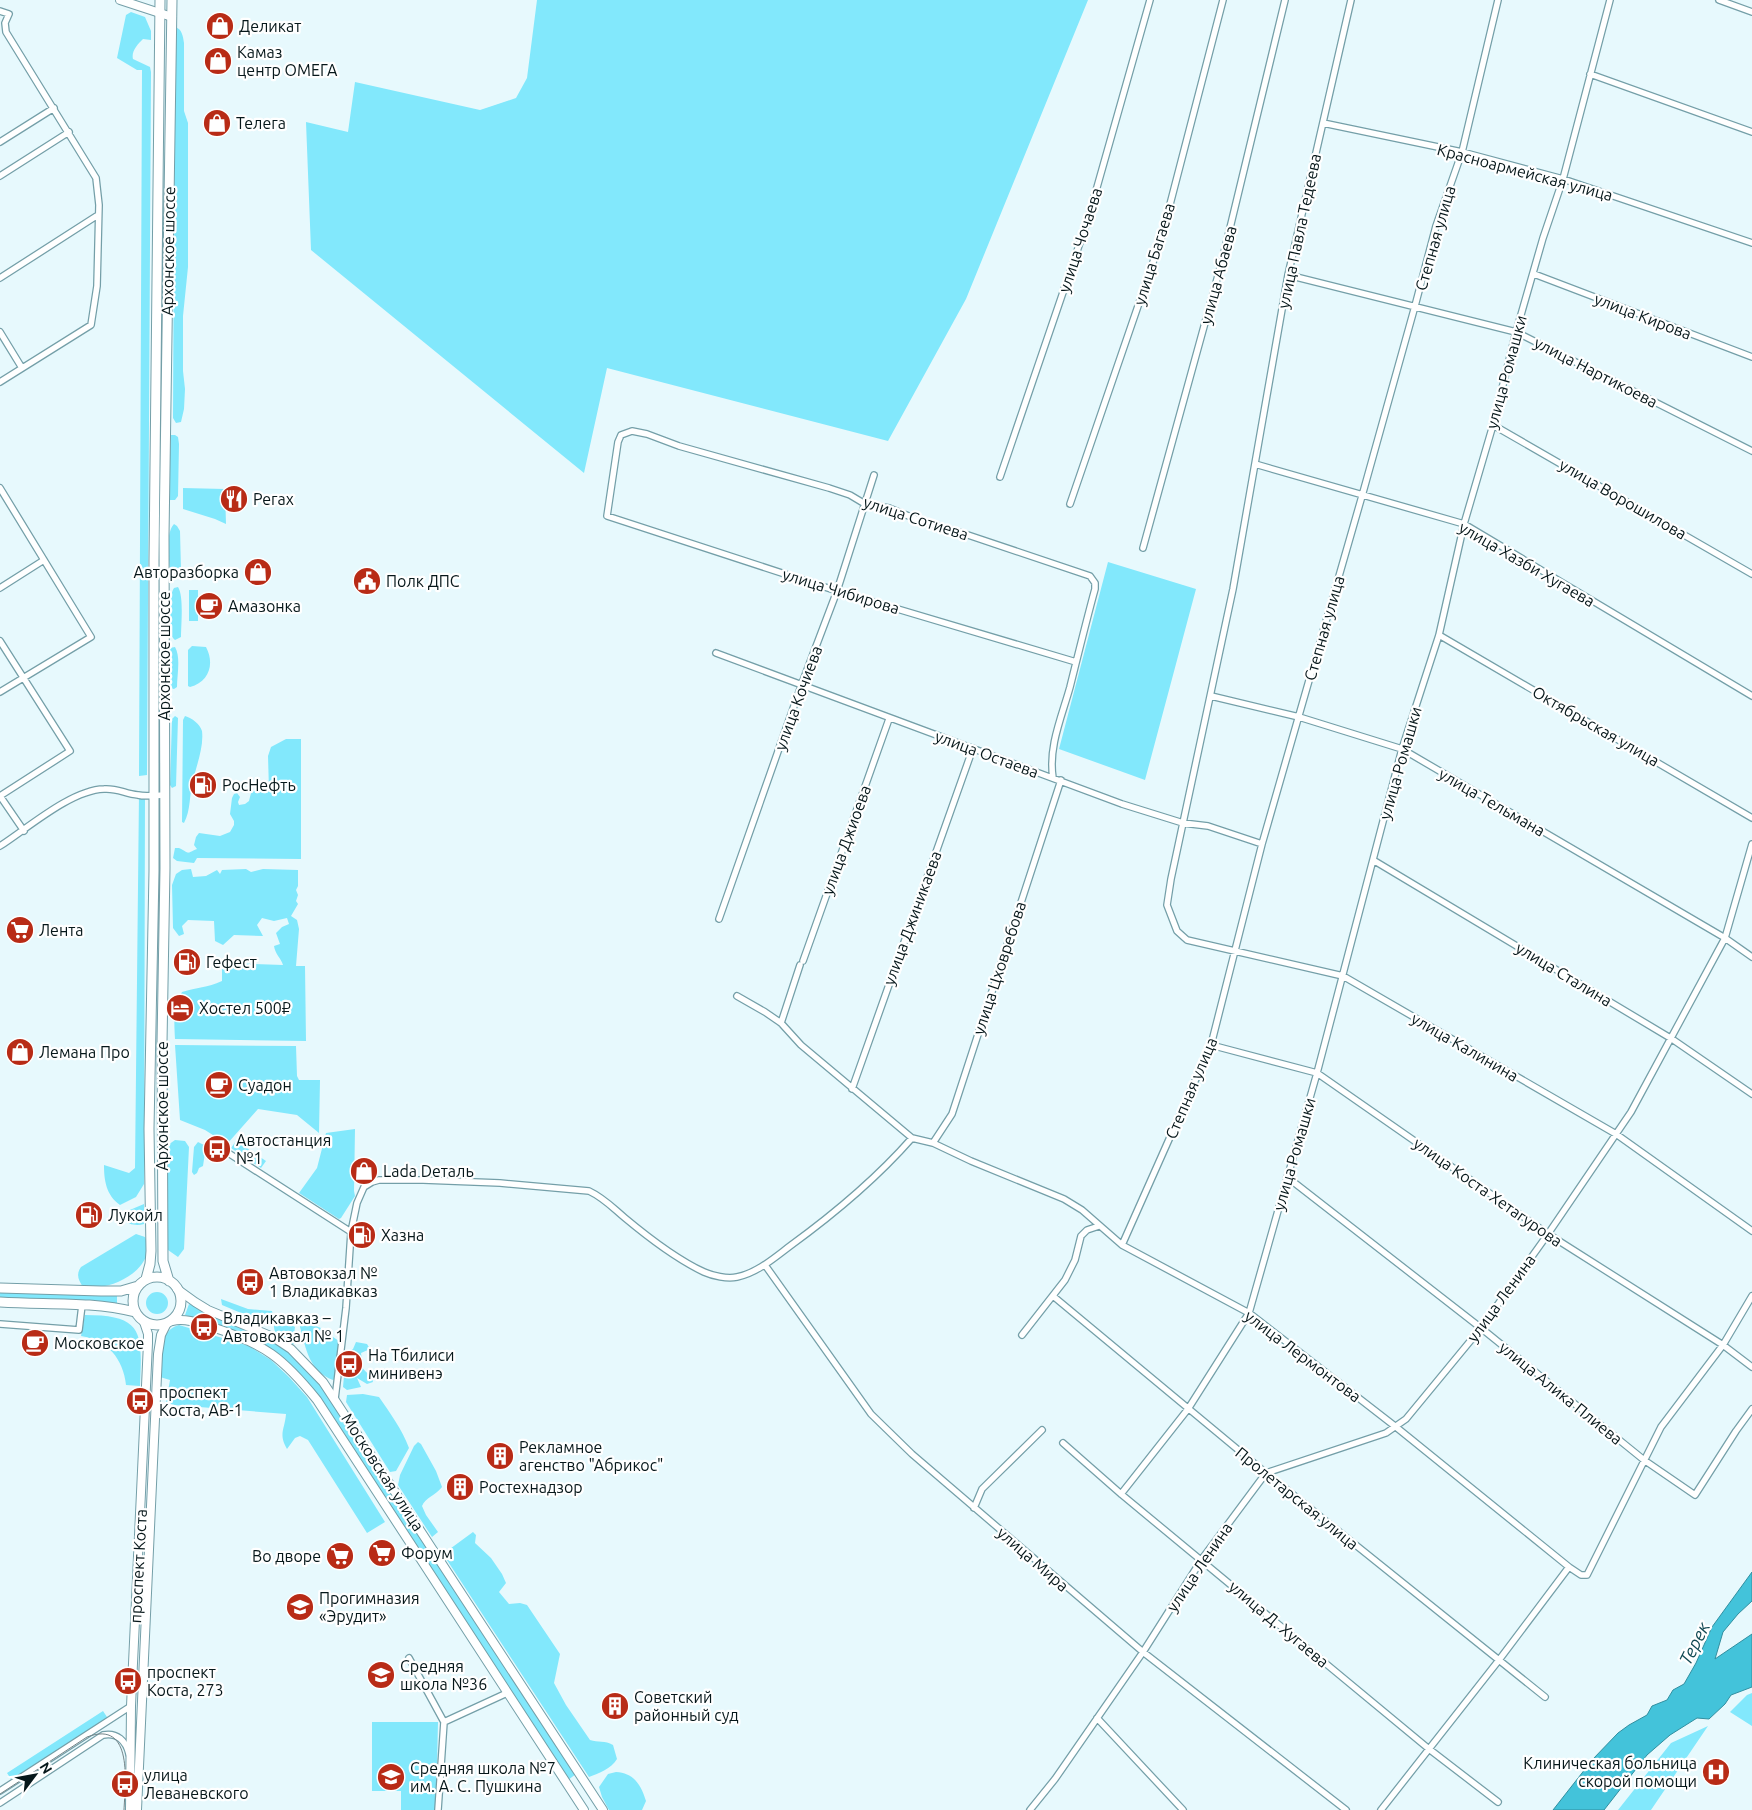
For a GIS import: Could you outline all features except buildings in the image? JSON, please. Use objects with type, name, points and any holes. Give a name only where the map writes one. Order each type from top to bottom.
[{"type":"highway","name":"Архонское шоссе","points":[[146,1279],[151,1252],[149,1129],[154,871],[154,561],[160,0]]},
{"type":"highway","name":"Архонское шоссе","points":[[170,1281],[163,1261],[162,1062],[165,868],[164,536],[172,0]]},
{"type":"highway","points":[[158,1277],[170,1281],[177,1289],[181,1304],[176,1316],[169,1322],[155,1326],[144,1322],[135,1312],[132,1300],[138,1286],[146,1279],[158,1277]]},
{"type":"highway","points":[[0,1288],[121,1291],[138,1286]]},
{"type":"highway","points":[[0,1302],[82,1304],[119,1308],[135,1312]]},
{"type":"main road","points":[[120,0],[172,18]]},
{"type":"main road","name":"Московская улица","points":[[177,1289],[208,1310],[261,1331],[291,1349],[323,1382],[603,1810]]},
{"type":"main road","name":"Московская улица","points":[[169,1322],[180,1319],[197,1322],[240,1336],[272,1353],[295,1374],[317,1400],[584,1810]]},
{"type":"main road","name":"проспект Коста","points":[[130,1810],[131,1706],[148,1343],[148,1334],[144,1322]]},
{"type":"main road","name":"проспект Коста","points":[[138,1810],[158,1354],[161,1336],[169,1322]]},
{"type":"street","name":"улица Чочаева","points":[[1000,477],[1088,219],[1150,0]]},
{"type":"street","name":"улица Багаева","points":[[1070,504],[1161,239],[1223,0]]},
{"type":"street","name":"улица Абаева","points":[[1143,548],[1222,262],[1285,0]]},
{"type":"street","name":"улица Павла Тедеева","points":[[1167,906],[1211,696],[1255,464],[1288,275],[1351,0]]},
{"type":"street","name":"Степная улица","points":[[1122,1245],[1211,1045],[1262,844],[1362,496],[1436,226],[1462,152],[1498,0]]},
{"type":"street","name":"улица Ромашки","points":[[1122,1494],[1188,1409],[1249,1313],[1317,1074],[1402,749],[1439,635],[1464,524],[1493,425],[1516,332],[1543,238],[1563,179],[1610,0]]},
{"type":"street","points":[[1719,0],[1752,12]]},
{"type":"street","points":[[0,11],[9,14],[5,23],[6,32],[96,178],[98,215],[98,286],[91,325],[0,382]]},
{"type":"street","points":[[0,36],[6,32]]},
{"type":"street","points":[[1590,74],[1752,132]]},
{"type":"street","points":[[0,142],[54,108]]},
{"type":"street","name":"Красноармейская улица","points":[[1323,123],[1462,152],[1563,179],[1752,243]]},
{"type":"street","points":[[0,176],[69,132]]},
{"type":"street","points":[[0,278],[98,215]]},
{"type":"street","name":"улица Кирова","points":[[1534,274],[1752,357]]},
{"type":"street","name":"улица Нартикоева","points":[[1288,275],[1516,332],[1752,451]]},
{"type":"street","points":[[0,332],[22,368]]},
{"type":"street","name":"улица Ворошилова","points":[[1493,425],[1752,574]]},
{"type":"street","name":"улица Сотиева","points":[[607,516],[618,442],[621,435],[632,432],[647,434],[679,446],[830,488],[850,495],[865,504],[889,508],[921,521],[1090,576],[1095,583],[1095,590],[1054,745],[1051,766],[1054,778]]},
{"type":"street","name":"улица Хазби Хугаева","points":[[1255,464],[1464,524],[1752,696]]},
{"type":"street","name":"улица Кочиева","points":[[719,919],[801,686],[837,591],[874,475]]},
{"type":"street","points":[[0,488],[91,637],[0,692]]},
{"type":"street","name":"улица Чибирова","points":[[607,516],[837,591],[1076,662]]},
{"type":"street","points":[[0,588],[44,560]]},
{"type":"street","name":"Октябрьская улица","points":[[1439,635],[1752,818]]},
{"type":"street","points":[[0,641],[70,752],[0,796],[24,831]]},
{"type":"street","name":"улица Остаева","points":[[716,654],[1122,804],[1183,823],[1208,826],[1262,844]]},
{"type":"street","name":"улица Тельмана","points":[[1211,696],[1299,717],[1402,749],[1725,938],[1752,958]]},
{"type":"street","name":"улица Джиоева","points":[[781,1023],[889,719]]},
{"type":"street","name":"улица Джиникаева","points":[[852,1089],[973,748]]},
{"type":"street","name":"улица Цховребова","points":[[933,1143],[952,1114],[1061,780]]},
{"type":"street","points":[[0,846],[73,796],[87,791],[120,789],[137,796],[165,795]]},
{"type":"street","name":"улица Ленина","points":[[1030,1810],[1143,1652],[1202,1559],[1266,1473],[1377,1436],[1396,1427],[1406,1418],[1481,1328],[1631,1112],[1672,1039],[1725,938],[1752,844]]},
{"type":"street","name":"улица Сталина","points":[[1373,860],[1672,1039],[1752,1094]]},
{"type":"street","name":"улица Калинина","points":[[1167,906],[1177,931],[1187,940],[1343,976],[1616,1134],[1752,1231]]},
{"type":"street","points":[[737,996],[781,1023],[801,1045],[912,1138],[933,1143]]},
{"type":"street","name":"улица Коста Хетагурова","points":[[1211,1045],[1317,1074],[1548,1234],[1723,1345],[1752,1367]]},
{"type":"street","points":[[335,1399],[346,1308],[352,1232],[357,1202],[364,1187],[372,1182],[380,1180],[500,1183],[589,1191],[598,1195],[644,1232],[692,1266],[711,1275],[729,1278],[748,1274],[765,1265],[832,1216],[912,1138]]},
{"type":"street","name":"улица Лермонтова","points":[[933,1143],[971,1161],[1064,1199],[1082,1210],[1122,1245],[1249,1313],[1396,1427],[1569,1567]]},
{"type":"street","points":[[222,1150],[352,1232]]},
{"type":"street","name":"улица Алика Плиева","points":[[1287,1177],[1481,1328],[1644,1460],[1695,1495],[1736,1431],[1752,1410]]},
{"type":"street","points":[[1022,1335],[1065,1280],[1075,1260],[1081,1236],[1087,1230],[1099,1226]]},
{"type":"street","name":"улица Мира","points":[[765,1265],[871,1414],[912,1454],[1143,1652],[1346,1810]]},
{"type":"street","name":"Пролетарская улица","points":[[1053,1296],[1266,1473],[1545,1697]]},
{"type":"street","points":[[1381,1810],[1499,1660],[1569,1567],[1587,1575],[1661,1427],[1723,1345],[1752,1296]]},
{"type":"street","points":[[0,1324],[79,1330],[82,1304]]},
{"type":"street","points":[[974,1508],[982,1489],[1042,1430]]},
{"type":"street","name":"улица Д. Хугаева","points":[[1063,1443],[1429,1749],[1498,1802]]},
{"type":"street","points":[[410,1658],[444,1722],[438,1810]]},
{"type":"street","points":[[444,1722],[507,1693]]},
{"type":"street","points":[[0,1791],[131,1706]]},
{"type":"street","points":[[1098,1716],[1183,1810]]},
{"type":"street","points":[[0,1803],[95,1739],[104,1735],[117,1736],[126,1744],[131,1764]]},
{"type":"shaded area","points":[[537,0],[1088,0],[966,299],[888,441],[607,368],[584,473],[311,250],[306,122],[348,132],[355,82],[480,110],[516,98],[527,78]]},
{"type":"shaded area","points":[[131,12],[145,17],[151,31],[151,40],[143,39],[133,53],[133,59],[150,67],[151,72],[147,775],[139,776],[142,70],[137,70],[117,58],[126,15]]},
{"type":"shaded area","points":[[175,27],[183,35],[184,111],[188,123],[188,267],[183,316],[183,371],[185,389],[181,422],[176,423],[173,418]]},
{"type":"shaded area","points":[[171,435],[178,437],[179,444],[178,496],[175,500],[169,500],[168,490]]},
{"type":"shaded area","points":[[183,488],[225,489],[226,524],[183,509]]},
{"type":"shaded area","points":[[174,524],[180,531],[181,570],[177,574],[173,574],[170,571],[168,553],[169,534]]},
{"type":"shaded area","points":[[1108,562],[1196,589],[1145,780],[1059,749]]},
{"type":"shaded area","points":[[178,587],[182,604],[181,637],[175,640],[170,631],[169,607],[174,588]]},
{"type":"shaded area","points":[[189,590],[198,590],[198,621],[189,621]]},
{"type":"shaded area","points":[[192,646],[206,647],[209,653],[210,666],[206,677],[197,685],[190,687],[188,686],[188,650]]},
{"type":"shaded area","points":[[175,647],[178,656],[178,666],[177,687],[174,689],[170,688],[168,684],[168,651],[170,648]]},
{"type":"shaded area","points":[[175,716],[178,718],[176,786],[172,788],[170,785],[172,719]]},
{"type":"shaded area","points":[[185,716],[199,726],[202,731],[202,737],[188,813],[184,823],[182,822],[183,720]]},
{"type":"shaded area","points":[[286,739],[301,739],[301,859],[197,858],[194,863],[177,861],[173,858],[175,848],[188,853],[197,849],[194,845],[199,833],[220,836],[230,832],[234,825],[230,814],[234,794],[237,793],[240,797],[239,805],[249,801],[251,793],[256,790],[269,790],[268,756],[271,747]]},
{"type":"shaded area","points":[[139,793],[145,794],[144,1184],[136,1197],[120,1205],[112,1197],[107,1187],[104,1165],[129,1173],[135,1168]]},
{"type":"shaded area","points":[[191,869],[193,877],[206,876],[217,870],[220,874],[222,870],[246,869],[251,872],[263,869],[298,870],[298,886],[296,890],[298,895],[296,901],[298,904],[291,916],[297,920],[299,929],[296,966],[305,966],[306,1041],[175,1039],[175,1015],[182,992],[222,981],[222,963],[283,965],[274,946],[280,944],[276,933],[282,927],[289,924],[287,918],[274,921],[262,918],[257,925],[263,936],[234,935],[223,945],[215,941],[214,921],[188,920],[182,926],[184,934],[179,936],[173,928],[172,885],[176,874],[182,870]]},
{"type":"shaded area","points":[[175,1045],[296,1046],[297,1076],[299,1080],[320,1080],[319,1133],[297,1115],[258,1109],[227,1144],[205,1130],[180,1120]]},
{"type":"shaded area","points":[[355,1129],[355,1196],[339,1219],[299,1193],[317,1168],[326,1133]]},
{"type":"shaded area","points":[[175,1140],[185,1141],[189,1147],[184,1249],[178,1257],[168,1250],[165,1244],[168,1145]]},
{"type":"shaded area","points":[[236,1141],[266,1161],[261,1168],[231,1148]]},
{"type":"shaded area","points":[[198,1142],[206,1146],[203,1166],[194,1175],[192,1172],[194,1147]]},
{"type":"shaded area","points":[[144,1204],[144,1224],[127,1223],[123,1219],[125,1212]]},
{"type":"shaded area","points":[[136,1234],[145,1237],[147,1247],[146,1256],[142,1264],[135,1271],[118,1282],[97,1287],[83,1287],[78,1277],[81,1267]]},
{"type":"shaded area","points":[[0,1291],[117,1295],[117,1305],[0,1300]]},
{"type":"shaded area","points":[[157,1292],[165,1295],[168,1303],[165,1311],[157,1314],[149,1311],[146,1303],[149,1295]]},
{"type":"shaded area","points":[[221,1299],[248,1309],[272,1311],[273,1316],[265,1323],[222,1305]]},
{"type":"shaded area","points":[[189,1304],[264,1335],[293,1355],[330,1395],[429,1549],[420,1555],[317,1394],[293,1367],[275,1352],[249,1337],[185,1315]]},
{"type":"shaded area","points":[[280,1313],[292,1321],[291,1325],[295,1327],[294,1334],[297,1337],[297,1341],[291,1346],[275,1332],[274,1324]]},
{"type":"shaded area","points":[[85,1315],[119,1319],[129,1324],[136,1331],[141,1353],[140,1386],[126,1385],[118,1359],[106,1346],[91,1338],[81,1336]]},
{"type":"shaded area","points":[[301,1323],[321,1328],[321,1337],[325,1342],[333,1337],[339,1341],[340,1351],[336,1378],[333,1380],[319,1371],[310,1358],[304,1343],[300,1327]]},
{"type":"shaded area","points":[[179,1325],[249,1346],[271,1360],[289,1377],[307,1397],[385,1522],[367,1533],[308,1440],[300,1436],[295,1438],[287,1449],[282,1435],[286,1414],[174,1405],[166,1402],[170,1380],[160,1377],[162,1346],[167,1333]]},
{"type":"shaded area","points":[[356,1342],[367,1344],[370,1349],[361,1353],[362,1361],[360,1364],[373,1382],[367,1384],[357,1378],[361,1387],[347,1390],[343,1387],[344,1376],[349,1352],[353,1349]]},
{"type":"shaded area","points":[[363,1394],[379,1397],[396,1421],[409,1448],[396,1471],[390,1472],[346,1402],[347,1395]]},
{"type":"shaded area","points":[[418,1442],[436,1471],[442,1487],[422,1506],[438,1532],[432,1537],[398,1485],[400,1475],[414,1446]]},
{"type":"shaded area","points":[[473,1532],[476,1535],[475,1543],[491,1558],[506,1583],[499,1592],[509,1604],[520,1603],[527,1605],[560,1654],[554,1683],[566,1705],[590,1740],[613,1745],[617,1759],[604,1770],[589,1777],[443,1554]]},
{"type":"shaded area","points":[[432,1554],[576,1774],[568,1780],[424,1559]]},
{"type":"shaded area","points":[[1752,1572],[1752,1601],[1723,1632],[1715,1659],[1752,1634],[1752,1687],[1731,1695],[1725,1704],[1709,1719],[1697,1718],[1670,1735],[1647,1755],[1604,1810],[1553,1810],[1593,1759],[1618,1733],[1647,1715],[1652,1706],[1667,1700],[1673,1690],[1684,1684],[1696,1663],[1712,1627]]},
{"type":"shaded area","points":[[1752,1693],[1752,1726],[1730,1712],[1747,1695]]},
{"type":"shaded area","points":[[103,1711],[109,1720],[13,1782],[7,1773]]},
{"type":"shaded area","name":"Средняя школа №7 им. А. С. Пушкина","points":[[372,1722],[438,1722],[436,1810],[401,1810],[401,1791],[372,1791]]},
{"type":"shaded area","points":[[1708,1726],[1651,1810],[1618,1810],[1671,1743]]},
{"type":"shaded area","points":[[616,1772],[632,1777],[639,1785],[646,1801],[642,1810],[609,1810],[599,1787],[608,1774]]},
{"type":"tram line","points":[[0,1794],[87,1737],[102,1734],[113,1737],[120,1745],[124,1757],[124,1810]]},
{"type":"place","name":"Деликат","points":[[220,26]]},
{"type":"place","name":"Камаз центр ОМЕГА","points":[[218,61]]},
{"type":"place","name":"Телега","points":[[217,123]]},
{"type":"place","name":"Регах","points":[[234,499]]},
{"type":"place","name":"Авторазборка","points":[[258,572]]},
{"type":"place","name":"Полк ДПС","points":[[367,581]]},
{"type":"place","name":"Амазонка","points":[[209,606]]},
{"type":"place","name":"РосНефть","points":[[203,785]]},
{"type":"place","name":"Лента","points":[[20,930]]},
{"type":"place","name":"Гефест","points":[[187,962]]},
{"type":"place","name":"Хостел 500₽","points":[[180,1008]]},
{"type":"place","name":"Лемана Про","points":[[20,1052]]},
{"type":"place","name":"Суадон","points":[[219,1085]]},
{"type":"place","name":"Автостанция №1","points":[[217,1149]]},
{"type":"place","name":"Lada Dеталь","points":[[364,1171]]},
{"type":"place","name":"Лукойл","points":[[89,1215]]},
{"type":"place","name":"Хазна","points":[[362,1235]]},
{"type":"place","name":"Автовокзал № 1 Владикавказ","points":[[250,1282]]},
{"type":"place","name":"Владикавказ – Автовокзал № 1","points":[[204,1327]]},
{"type":"place","name":"Московское","points":[[35,1343]]},
{"type":"place","name":"На Тбилиси минивенэ","points":[[349,1364]]},
{"type":"place","name":"проспект Коста, АВ-1","points":[[140,1401]]},
{"type":"place","name":"Рекламное агенство \"Абрикос\"","points":[[500,1456]]},
{"type":"place","name":"Ростехнадзор","points":[[460,1487]]},
{"type":"place","name":"Форум","points":[[382,1553]]},
{"type":"place","name":"Во дворе","points":[[340,1556]]},
{"type":"place","name":"Прогимназия «Эрудит»","points":[[300,1607]]},
{"type":"place","name":"Средняя школа №36","points":[[381,1675]]},
{"type":"place","name":"проспект Коста, 273","points":[[128,1681]]},
{"type":"place","name":"Советский районный суд","points":[[615,1706]]},
{"type":"place","name":"Клиническая больница скорой помощи","points":[[1716,1772]]},
{"type":"place","name":"Средняя школа №7 им. А. С. Пушкина","points":[[391,1777]]},
{"type":"place","name":"улица Леваневского","points":[[125,1784]]},
{"type":"water label","name":"Терек","points":[[1694,1643]]}]
